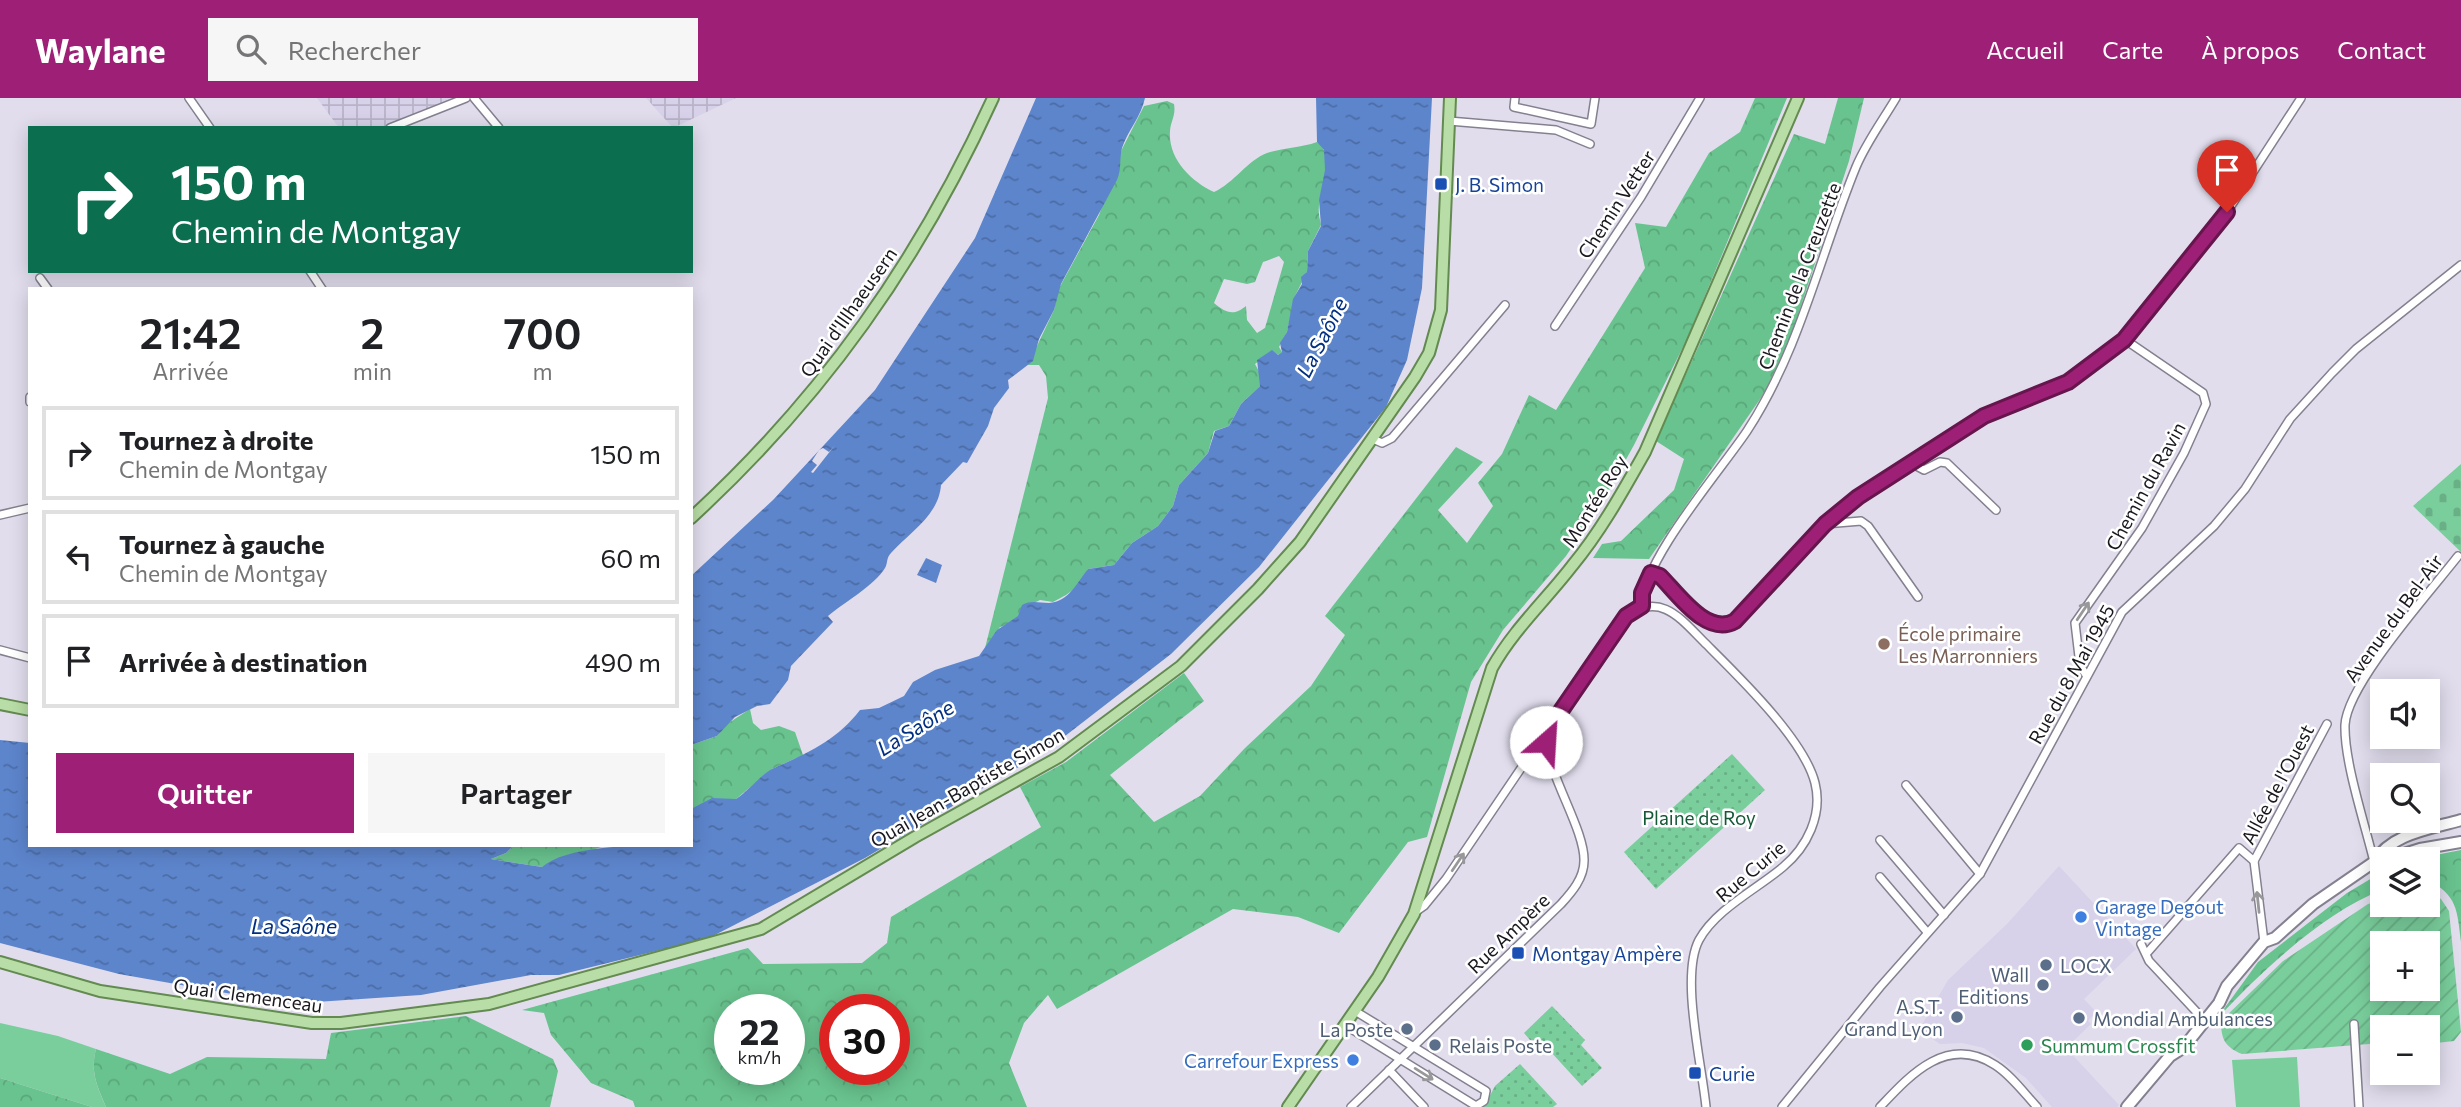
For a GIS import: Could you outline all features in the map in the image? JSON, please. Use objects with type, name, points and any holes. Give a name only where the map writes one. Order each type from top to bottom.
[{"type":"main road","name":"Quai d'Illhaeusern","points":[[693,516],[760,453],[853,342],[934,215],[993,98]]},
{"type":"main road","name":"Quai Jean-Baptiste Simon","points":[[536,993],[761,929],[915,837],[1059,757],[1181,666],[1258,589],[1300,542],[1415,377],[1436,332],[1443,284],[1450,98]]},
{"type":"main road","name":"Montée Roy","points":[[1288,1107],[1378,977],[1414,914],[1492,668],[1509,638],[1573,565],[1614,507],[1645,452],[1798,98]]},
{"type":"main road","points":[[0,704],[28,710]]},
{"type":"main road","name":"Quai Clemenceau","points":[[0,962],[100,991],[312,1023],[489,1004],[536,993]]},
{"type":"street","points":[[189,98],[209,126]]},
{"type":"street","points":[[395,126],[466,98]]},
{"type":"street","points":[[474,98],[497,126]]},
{"type":"street","points":[[1515,98],[1514,107],[1591,124],[1595,98]]},
{"type":"street","name":"Chemin Vetter","points":[[1555,326],[1641,197],[1700,98]]},
{"type":"street","name":"Chemin de la Creuzette","points":[[1642,606],[1642,593],[1651,573],[1748,429],[1777,380],[1810,298],[1857,164],[1896,98]]},
{"type":"street","points":[[1651,573],[1660,576],[1712,625],[1728,625],[1825,524],[1858,497],[1984,416],[2068,382],[2124,340],[2227,212],[2301,98]]},
{"type":"street","points":[[1449,121],[1556,130],[1590,144]]},
{"type":"street","name":"Rue du 8 Mai 1945","points":[[1782,1107],[1927,932],[1980,874],[2122,612],[2214,526],[2245,489],[2284,426],[2312,394],[2356,349],[2461,265]]},
{"type":"street","points":[[40,278],[47,287]]},
{"type":"street","points":[[1373,439],[1382,443],[1392,438],[1505,305]]},
{"type":"street","name":"Chemin du Ravin","points":[[2086,676],[2080,666],[2075,623],[2121,561],[2162,494],[2206,404],[2203,393],[2124,340]]},
{"type":"street","points":[[1911,463],[1924,470],[1940,462],[1947,463],[1996,510]]},
{"type":"street","points":[[0,515],[28,508]]},
{"type":"street","points":[[1825,524],[1861,521],[1868,526],[1918,597]]},
{"type":"street","name":"Avenue du Bel-Air","points":[[2374,847],[2348,750],[2345,723],[2357,689],[2458,556]]},
{"type":"street","points":[[1414,914],[1446,880],[1530,755],[1546,742],[1554,721],[1626,616],[1642,606]]},
{"type":"street","name":"Rue Curie","points":[[1642,606],[1661,607],[1676,613],[1740,678],[1797,748],[1816,785],[1814,823],[1807,841],[1785,865],[1717,920],[1699,940],[1690,978],[1706,1107]]},
{"type":"street","points":[[0,650],[28,658]]},
{"type":"street","name":"Allée de l'Ouest","points":[[2264,942],[2254,861],[2327,724]]},
{"type":"street","name":"Rue Ampère","points":[[1351,1107],[1561,904],[1580,880],[1584,863],[1582,846],[1556,784],[1546,742]]},
{"type":"street","points":[[1906,785],[1980,874]]},
{"type":"street","points":[[2386,847],[2461,820]]},
{"type":"street","points":[[1880,840],[1944,915]]},
{"type":"street","points":[[2394,847],[2396,842]]},
{"type":"street","points":[[2432,847],[2461,842]]},
{"type":"street","points":[[2147,953],[2239,848],[2254,861]]},
{"type":"street","points":[[2127,1107],[2170,1056],[2185,1047],[2206,1021],[2222,992],[2264,942],[2275,938],[2313,904],[2370,866]]},
{"type":"street","points":[[1880,877],[1927,932]]},
{"type":"street","points":[[2141,944],[2149,961],[2206,1021]]},
{"type":"street","points":[[1345,1025],[1476,1106],[1484,1101],[1486,1091],[1355,1011]]},
{"type":"street","points":[[2354,1024],[2359,1107]]},
{"type":"street","points":[[1880,1107],[1925,1063],[1958,1054],[1996,1065],[2038,1107]]},
{"type":"street","points":[[1389,1070],[1424,1107]]},
{"type":"shaded area","points":[[317,98],[472,98],[405,126],[338,126]]},
{"type":"shaded area","points":[[646,98],[736,98],[677,126],[671,126]]},
{"type":"shaded area","points":[[2059,866],[2136,949],[2084,999],[2096,1012],[2088,1021],[2091,1024],[2066,1048],[2119,1105],[2117,1107],[2052,1107],[2026,1078],[1984,1048],[1962,1043],[1940,1044],[1919,1030],[1948,980],[2007,924]]},
{"type":"green space","points":[[1755,98],[1787,98],[1687,339],[1634,445],[1603,501],[1566,556],[1503,630],[1471,682],[1427,837],[1408,842],[1339,933],[1298,917],[1233,909],[1057,1009],[1048,995],[1024,1023],[1009,1063],[1027,1107],[635,1107],[633,1101],[591,1083],[551,1035],[544,1013],[522,1010],[748,948],[763,964],[862,963],[887,943],[891,917],[1041,827],[1020,787],[1066,762],[1184,673],[1204,701],[1110,775],[1154,822],[1200,796],[1245,748],[1311,686],[1345,635],[1325,616],[1456,447],[1483,462],[1438,510],[1467,543],[1493,506],[1478,483],[1502,454],[1529,395],[1556,410],[1645,268],[1635,223],[1666,227],[1709,153],[1740,132]]},
{"type":"green space","points":[[1838,98],[1864,98],[1849,161],[1790,339],[1765,392],[1649,559],[1593,558],[1602,544],[1621,541],[1674,490],[1684,459],[1656,441],[1794,134],[1825,144]]},
{"type":"green space","points":[[1167,101],[1174,104],[1170,141],[1177,160],[1197,182],[1214,192],[1260,156],[1317,142],[1326,156],[1319,206],[1321,225],[1308,251],[1307,272],[1295,296],[1287,332],[1279,347],[1282,352],[1278,355],[1272,351],[1255,364],[1261,375],[1260,386],[1241,404],[1229,426],[1214,431],[1208,453],[1179,485],[1173,506],[1158,526],[1132,543],[1114,565],[1088,569],[1077,587],[1066,595],[1053,602],[1040,600],[1034,603],[1010,624],[1000,627],[985,648],[1048,398],[1046,376],[1039,365],[1028,365],[1054,310],[1057,292],[1099,215],[1122,149],[1144,106]],"holes":[[[1279,256],[1284,262],[1265,328],[1257,333],[1247,320],[1246,306],[1229,312],[1214,303],[1224,279],[1247,284],[1255,282],[1263,262]]]},
{"type":"green space","points":[[2461,464],[2461,552],[2413,506]]},
{"type":"green space","points":[[750,709],[753,723],[761,730],[779,726],[795,732],[803,755],[772,769],[736,799],[693,809],[693,744],[717,736],[727,724]]},
{"type":"green space","name":"Plaine de Roy","points":[[1732,754],[1765,790],[1656,889],[1624,852]]},
{"type":"green space","points":[[512,847],[601,847],[542,867],[491,859],[506,853]]},
{"type":"green space","points":[[2461,850],[2461,942],[2457,912],[2450,898],[2440,888],[2440,854]]},
{"type":"green space","points":[[2370,879],[2370,895],[2338,913],[2293,946],[2216,1020],[2258,962],[2347,893]]},
{"type":"green space","points":[[2440,898],[2449,911],[2461,1032],[2454,1041],[2440,1043],[2440,1015],[2370,1015],[2370,1044],[2242,1054],[2225,1042],[2221,1021],[2283,961],[2368,904],[2370,917],[2440,917]]},
{"type":"green space","points":[[1552,1006],[1585,1040],[1581,1045],[1602,1068],[1582,1086],[1540,1040],[1530,1040],[1524,1033]]},
{"type":"green space","points":[[466,1016],[553,1059],[558,1071],[550,1107],[106,1107],[94,1072],[96,1049],[170,1074],[207,1057],[326,1059],[331,1033]]},
{"type":"green space","points":[[0,1023],[58,1036],[96,1049],[94,1072],[106,1107],[92,1107],[0,1078]]},
{"type":"green space","points":[[2297,1057],[2300,1107],[2236,1107],[2232,1060]]},
{"type":"green space","points":[[1520,1064],[1557,1104],[1553,1107],[1484,1107],[1495,1086]]},
{"type":"green space","points":[[0,1078],[92,1107],[0,1107]]},
{"type":"water","points":[[1036,98],[1145,98],[1122,148],[1117,180],[1061,284],[1054,310],[1039,339],[1033,361],[1008,380],[1009,388],[994,408],[988,426],[967,463],[963,462],[941,485],[939,496],[929,514],[889,555],[885,568],[874,581],[828,616],[833,622],[791,666],[788,680],[770,704],[757,706],[735,717],[717,736],[693,744],[693,574],[773,500],[875,390],[975,238]]},
{"type":"water","name":"La Saône","points":[[1316,98],[1432,98],[1422,288],[1407,360],[1386,407],[1259,567],[1171,654],[1047,750],[865,858],[709,938],[559,975],[531,975],[421,995],[301,1003],[277,1002],[119,974],[0,943],[0,740],[28,743],[28,847],[512,847],[506,853],[491,859],[542,867],[555,859],[592,849],[693,847],[693,808],[712,798],[736,799],[769,771],[832,738],[860,710],[879,708],[904,696],[913,682],[935,670],[979,656],[997,630],[1018,616],[1022,605],[1062,599],[1088,569],[1114,565],[1132,543],[1158,526],[1173,506],[1179,485],[1208,453],[1215,431],[1229,426],[1241,404],[1260,386],[1257,360],[1272,350],[1278,355],[1282,352],[1280,343],[1287,332],[1293,299],[1302,284],[1301,277],[1307,272],[1308,251],[1321,226],[1319,200],[1325,170],[1324,150],[1317,142]]},
{"type":"water","points":[[926,558],[942,565],[936,583],[917,575]]},
{"type":"pier","points":[[835,445],[813,473],[811,472],[817,465],[812,461],[819,450],[823,448],[829,452]]},
{"type":"place","name":"J. B. Simon","points":[[1441,184]]},
{"type":"place","name":"École primaire Les Marronniers","points":[[1884,644]]},
{"type":"place","name":"Garage Degout Vintage","points":[[2081,917]]},
{"type":"place","name":"Montgay Ampère","points":[[1518,953]]},
{"type":"place","name":"LOCX","points":[[2046,965]]},
{"type":"place","name":"Wall Editions","points":[[2043,985]]},
{"type":"place","name":"A.S.T. Grand Lyon","points":[[1957,1017]]},
{"type":"place","name":"Mondial Ambulances","points":[[2079,1018]]},
{"type":"place","name":"La Poste","points":[[1407,1029]]},
{"type":"place","name":"Relais Poste","points":[[1435,1045]]},
{"type":"place","name":"Summum Crossfit","points":[[2027,1045]]},
{"type":"place","name":"Carrefour Express","points":[[1353,1060]]},
{"type":"place","name":"Curie","points":[[1695,1073]]},
{"type":"route","points":[[1546,742],[1554,721],[1626,616],[1642,606],[1642,593],[1651,573],[1660,576],[1712,625],[1728,625],[1735,621],[1825,524],[1858,497],[1984,416],[2068,382],[2111,351],[2124,340],[2227,212]]}]
